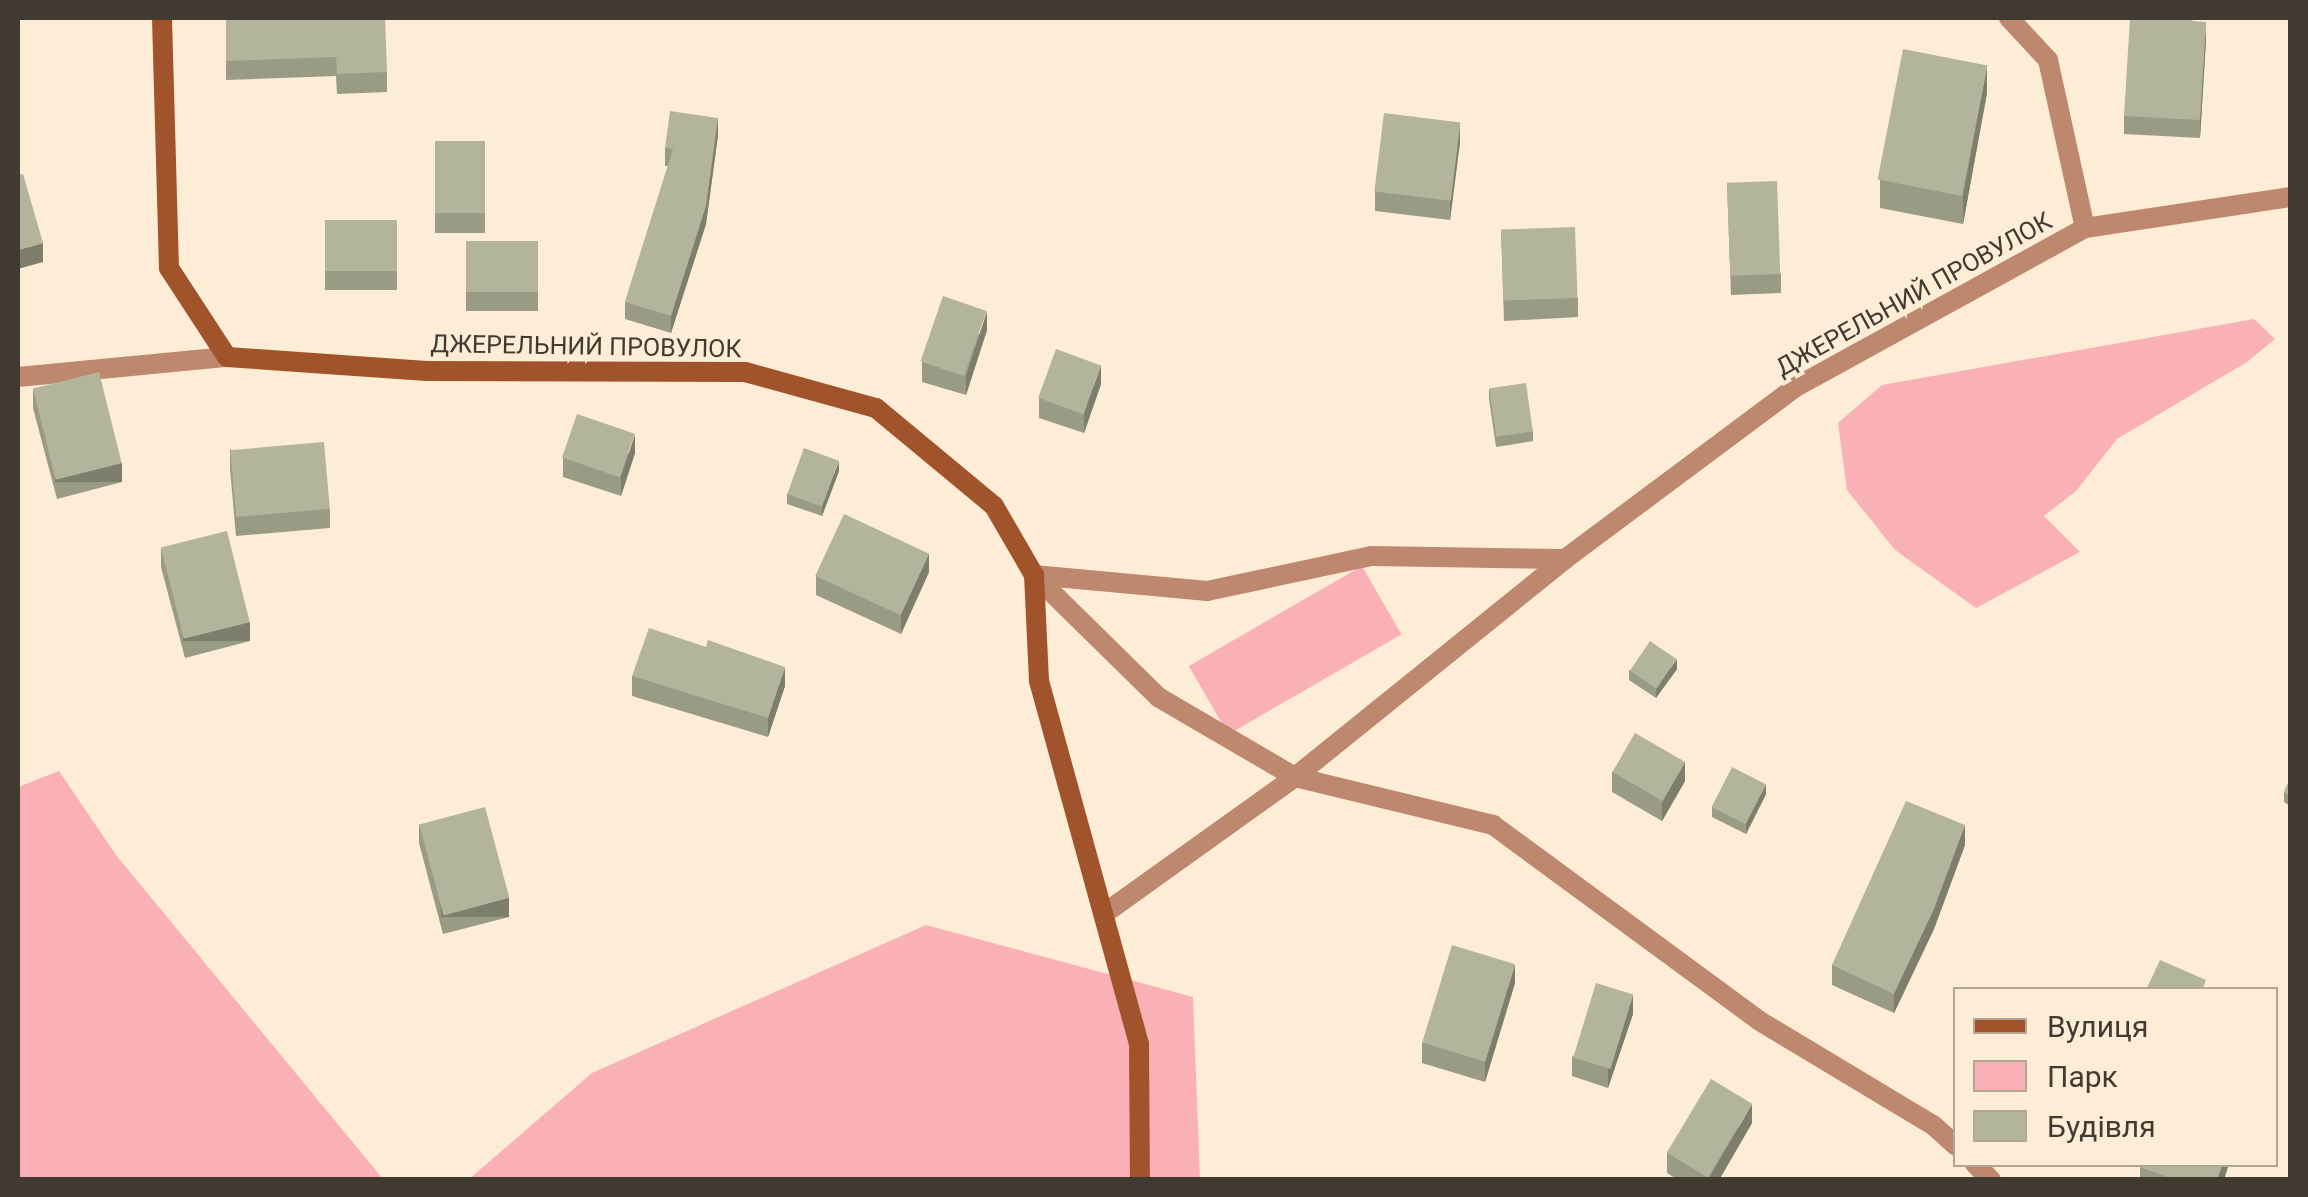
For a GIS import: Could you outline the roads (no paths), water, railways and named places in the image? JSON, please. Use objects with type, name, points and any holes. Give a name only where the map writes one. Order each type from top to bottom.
[{"type":"street","points":[[162,18],[169,268],[227,357]]},
{"type":"street","points":[[2009,18],[2048,60],[2085,228]]},
{"type":"street","name":"ДЖЕРЕЛЬНИЙ ПРОВУЛОК","points":[[1294,777],[1566,559],[1794,388],[2085,228],[2290,197]]},
{"type":"street","name":"ДЖЕРЕЛЬНИЙ ПРОВУЛОК","points":[[18,377],[227,357],[427,371],[745,372],[876,408],[994,506],[1034,575]]},
{"type":"street","points":[[1034,575],[1207,591],[1371,556],[1566,559]]},
{"type":"street","points":[[1034,575],[1158,696],[1294,777],[1493,825],[1758,1020],[1933,1125],[1953,1143]]},
{"type":"street","points":[[1034,575],[1039,682],[1139,1044],[1140,1180]]},
{"type":"street","points":[[1104,914],[1294,777]]}]
